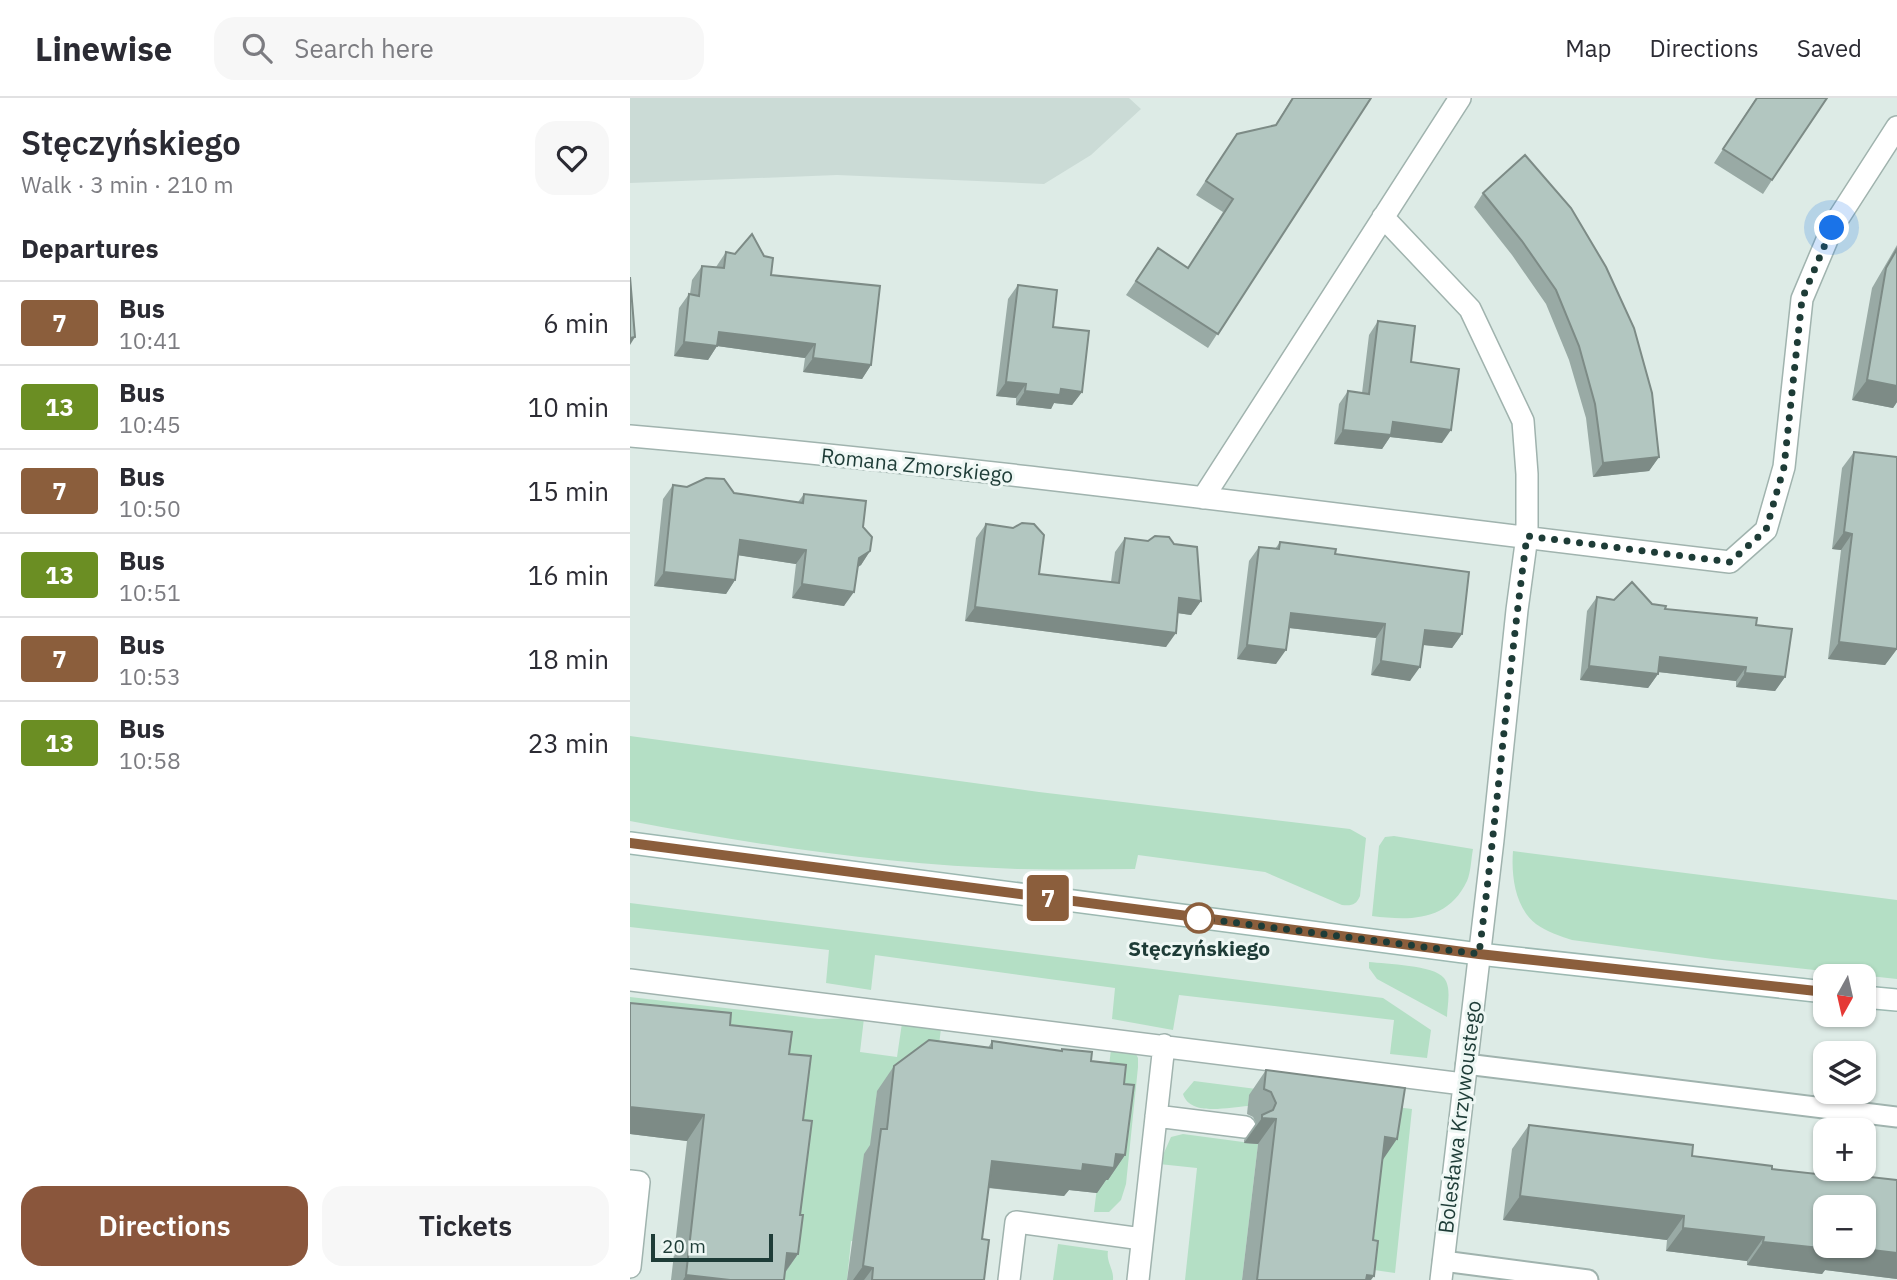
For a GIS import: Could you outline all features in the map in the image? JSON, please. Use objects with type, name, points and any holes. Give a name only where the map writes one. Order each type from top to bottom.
[{"type":"street","points":[[1203,498],[1460,98]]},
{"type":"street","name":"Romana Zmorskiego","points":[[630,436],[731,444],[1203,498],[1730,562],[1766,530],[1784,467],[1802,299],[1832,228],[1897,127]]},
{"type":"street","points":[[1382,217],[1470,309],[1522,421],[1527,474],[1527,536],[1479,954]]},
{"type":"street","points":[[630,843],[1479,954],[1813,991]]},
{"type":"street","name":"Bolesława Krzywoustego","points":[[1442,1270],[1479,954]]},
{"type":"street","points":[[630,980],[1164,1045],[1465,1074]]},
{"type":"street","points":[[1876,998],[1897,1000]]},
{"type":"street","points":[[1138,1280],[1164,1045]]},
{"type":"street","points":[[1156,1116],[1245,1127]]},
{"type":"street","points":[[630,1181],[639,1182],[630,1267]]},
{"type":"street","points":[[1009,1280],[1016,1222],[1142,1238]]},
{"type":"lane","points":[[1465,1074],[1897,1116]]},
{"type":"lane","points":[[1442,1270],[1588,1280]]},
{"type":"shaded area","points":[[630,98],[1129,98],[1141,109],[1091,155],[1044,184],[837,175],[630,183]]},
{"type":"green space","points":[[630,736],[1039,792],[1350,829],[1366,838],[1360,896],[1353,904],[1342,905],[1265,872],[1138,855],[1135,869],[969,867],[823,852],[630,821]]},
{"type":"green space","points":[[1394,836],[1473,849],[1467,881],[1450,904],[1439,911],[1414,918],[1372,916],[1379,846],[1385,837]]},
{"type":"green space","points":[[1513,851],[1897,900],[1897,979],[1876,977],[1876,964],[1813,964],[1813,970],[1572,940],[1540,927],[1529,917],[1519,900],[1513,870]]},
{"type":"green space","points":[[630,903],[1383,998],[1431,1030],[1427,1058],[1390,1054],[1394,1020],[1179,995],[1173,1030],[1112,1019],[1115,988],[875,955],[871,990],[826,983],[829,950],[630,927]]},
{"type":"green space","points":[[1369,962],[1420,968],[1439,974],[1448,987],[1447,1017],[1377,979],[1369,968]]},
{"type":"green space","points":[[630,997],[819,1019],[864,1018],[860,1052],[897,1057],[902,1023],[941,1028],[938,1054],[1108,1075],[1111,1049],[1135,1052],[1138,1067],[1126,1184],[1121,1200],[1109,1212],[1094,1212],[1098,1179],[1108,1180],[877,1092],[860,1242],[851,1241],[847,1280],[769,1280],[630,1030]]},
{"type":"green space","points":[[1194,1081],[1412,1109],[1395,1273],[1360,1268],[1249,1095],[1248,1106],[1211,1109],[1193,1106],[1183,1094]]},
{"type":"green space","points":[[1183,1134],[1258,1144],[1242,1280],[1185,1280],[1197,1168],[1159,1164],[1171,1137]]},
{"type":"green space","points":[[1058,1244],[1108,1251],[1113,1280],[1053,1280]]},
{"type":"building","points":[[1293,98],[1371,98],[1218,334],[1136,281],[1158,248],[1188,268],[1233,199],[1206,181],[1237,134],[1276,125]]},
{"type":"building","points":[[1757,98],[1827,98],[1772,180],[1723,149]]},
{"type":"building","points":[[1525,155],[1571,208],[1606,267],[1634,328],[1652,393],[1659,457],[1603,463],[1595,404],[1579,346],[1556,290],[1522,241],[1483,193]]},
{"type":"building","points":[[752,234],[764,256],[773,258],[771,275],[880,286],[871,365],[813,358],[815,344],[719,332],[717,346],[684,342],[689,294],[699,296],[702,266],[724,268],[726,252],[735,254]]},
{"type":"building","points":[[1897,249],[1897,386],[1867,380],[1886,268]]},
{"type":"building","points":[[630,277],[635,337],[630,338]]},
{"type":"building","points":[[1018,285],[1057,290],[1053,327],[1089,331],[1082,392],[1061,389],[1060,395],[1025,391],[1026,384],[1006,382]]},
{"type":"building","points":[[1378,321],[1415,326],[1411,362],[1459,369],[1451,430],[1393,422],[1391,435],[1343,430],[1348,391],[1369,394]]},
{"type":"building","points":[[1854,452],[1897,457],[1897,649],[1839,642],[1852,534],[1844,532]]},
{"type":"building","points":[[706,478],[724,479],[734,493],[803,503],[804,494],[866,501],[863,527],[872,537],[870,551],[859,558],[854,592],[802,584],[806,550],[740,540],[735,580],[664,572],[673,485],[687,487]]},
{"type":"building","points":[[1022,523],[1034,524],[1044,535],[1039,574],[1119,583],[1125,538],[1148,541],[1155,536],[1169,537],[1174,544],[1197,547],[1201,601],[1179,598],[1176,633],[975,607],[986,524],[1013,528]]},
{"type":"building","points":[[1280,542],[1336,549],[1335,554],[1469,572],[1462,634],[1425,630],[1420,667],[1381,661],[1385,624],[1291,613],[1286,650],[1247,645],[1259,547],[1279,549]]},
{"type":"building","points":[[1632,582],[1652,604],[1666,606],[1665,609],[1757,618],[1756,625],[1792,629],[1785,677],[1745,673],[1746,667],[1660,657],[1658,674],[1589,666],[1597,597],[1614,600]]},
{"type":"building","points":[[630,1003],[731,1013],[730,1025],[792,1032],[789,1054],[811,1056],[803,1120],[812,1121],[800,1215],[803,1215],[798,1254],[787,1253],[784,1280],[730,1280],[686,1275],[704,1115],[630,1107]]},
{"type":"building","points":[[929,1040],[992,1048],[992,1041],[1062,1051],[1092,1052],[1091,1061],[1126,1065],[1124,1084],[1134,1085],[1125,1155],[1116,1154],[1114,1168],[1083,1164],[1082,1171],[992,1161],[982,1239],[989,1240],[984,1280],[872,1280],[873,1268],[863,1266],[881,1129],[887,1129],[894,1066]]},
{"type":"building","points":[[1266,1070],[1405,1088],[1397,1139],[1385,1137],[1373,1240],[1378,1241],[1374,1276],[1367,1275],[1366,1280],[1257,1280],[1276,1119],[1262,1118],[1262,1115],[1273,1110],[1276,1103],[1271,1092],[1264,1089]]},
{"type":"building","points":[[1529,1125],[1693,1145],[1692,1156],[1813,1174],[1813,1181],[1876,1181],[1876,1178],[1897,1180],[1897,1253],[1876,1250],[1876,1195],[1813,1195],[1813,1247],[1763,1242],[1764,1237],[1683,1228],[1684,1216],[1520,1196]]},
{"type":"bus line","name":"7","points":[[630,843],[1479,954],[1813,991]]},
{"type":"place","name":"Stęczyńskiego","points":[[1199,918]]},
{"type":"route","points":[[1199,918],[1479,954],[1527,536],[1730,562],[1766,530],[1784,467],[1802,299],[1832,228]]}]
